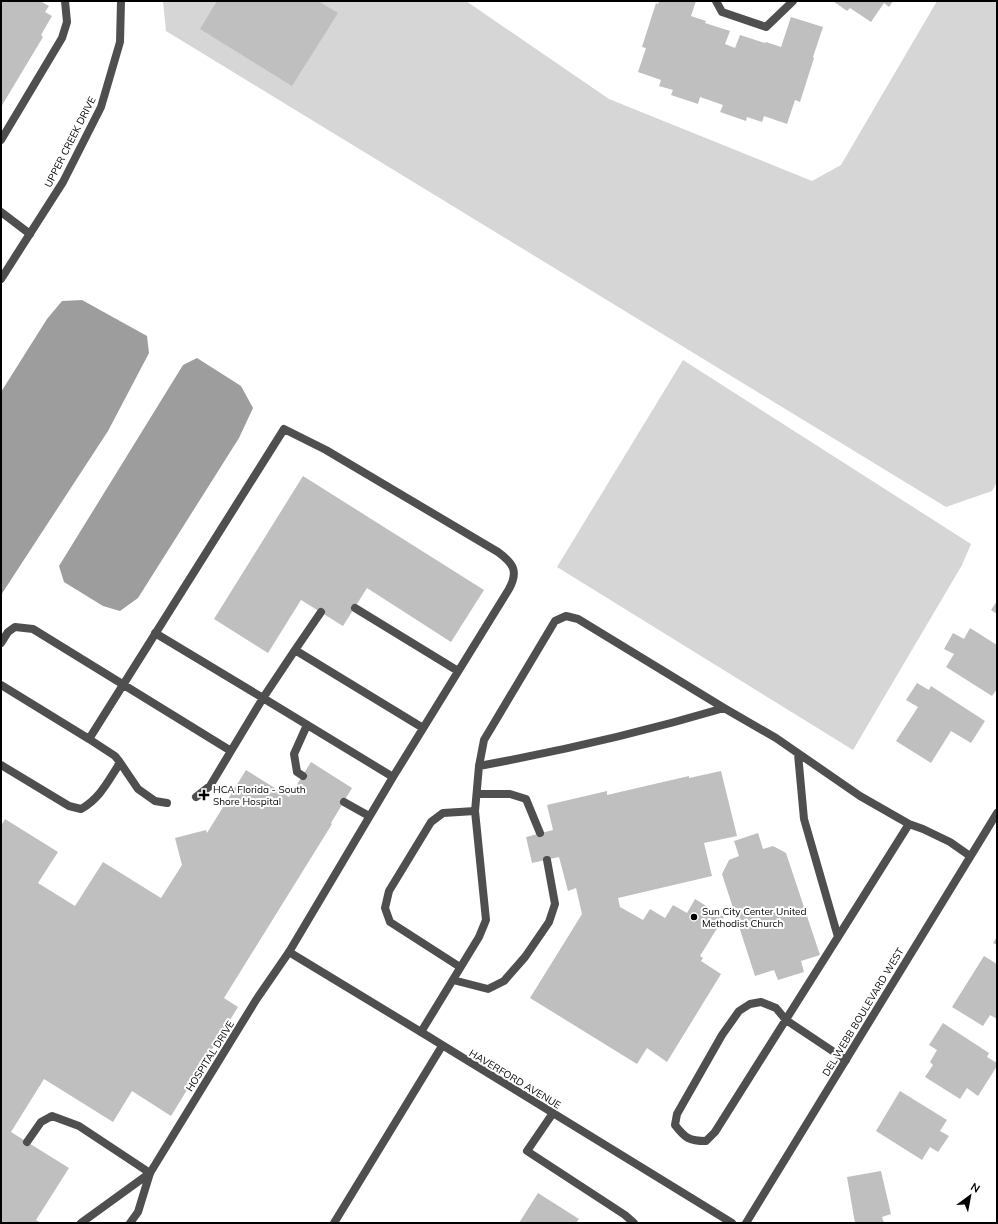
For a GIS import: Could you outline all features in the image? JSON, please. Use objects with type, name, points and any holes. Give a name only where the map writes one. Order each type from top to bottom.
[{"type":"street","points":[[1,140],[62,38],[67,22],[65,1]]},
{"type":"street","name":"UPPER CREEK DRIVE","points":[[1,279],[63,182],[101,107],[120,42],[121,1]]},
{"type":"street","points":[[716,1],[722,12],[766,27],[793,1]]},
{"type":"street","points":[[1,212],[30,234]]},
{"type":"street","name":"HOSPITAL DRIVE","points":[[130,1223],[138,1212],[150,1173],[256,1000],[288,952],[393,777],[514,582],[514,571],[509,560],[498,552],[326,450],[284,429],[155,633]]},
{"type":"street","points":[[355,608],[458,671]]},
{"type":"street","points":[[196,798],[210,786],[262,698],[321,612]]},
{"type":"street","points":[[421,1032],[479,937],[486,920],[475,810],[479,766],[484,740],[555,621],[566,616],[578,619],[776,738],[860,796],[909,824],[950,842],[970,856]]},
{"type":"street","points":[[1,643],[8,632],[15,627],[32,629],[231,751]]},
{"type":"street","points":[[89,739],[155,633],[393,777]]},
{"type":"street","points":[[295,650],[423,728]]},
{"type":"street","points":[[1,685],[115,756],[138,788],[155,801],[167,804]]},
{"type":"street","points":[[479,766],[546,754],[674,723],[724,708]]},
{"type":"street","points":[[303,776],[297,772],[294,754],[307,725]]},
{"type":"street","points":[[798,754],[804,819],[838,937]]},
{"type":"street","points":[[1,764],[69,806],[81,809],[90,804],[100,794],[120,761]]},
{"type":"street","points":[[477,794],[510,794],[526,799],[540,833]]},
{"type":"street","points":[[344,802],[370,816]]},
{"type":"street","points":[[460,967],[390,922],[385,908],[389,891],[430,822],[443,813],[475,810]]},
{"type":"street","name":"DEL WEBB BOULEVARD WEST","points":[[746,1223],[997,813]]},
{"type":"street","points":[[846,1060],[786,1020],[776,1008],[761,1002],[750,1004],[739,1011],[722,1035],[677,1114],[675,1125],[682,1134],[693,1141],[706,1141],[715,1132],[786,1020],[909,824]]},
{"type":"street","points":[[453,980],[488,989],[504,981],[525,957],[549,922],[555,904],[546,860]]},
{"type":"street","name":"HAVERFORD AVENUE","points":[[288,952],[732,1223]]},
{"type":"street","points":[[334,1223],[442,1046]]},
{"type":"street","points":[[553,1113],[527,1151],[625,1214],[634,1223]]},
{"type":"street","points":[[27,1142],[41,1122],[52,1116],[79,1126],[150,1173]]},
{"type":"street","name":"HOSPITAL DRIVE","points":[[81,1223],[150,1173]]},
{"type":"shaded area","points":[[163,1],[466,1],[609,99],[812,181],[841,165],[937,1],[997,1],[997,482],[992,491],[946,507],[166,31]]},
{"type":"shaded area","points":[[82,300],[147,336],[149,353],[108,431],[1,595],[1,392],[47,319],[62,301]]},
{"type":"shaded area","points":[[197,358],[241,386],[253,408],[239,438],[138,598],[120,611],[103,606],[64,582],[59,566],[183,365]]},
{"type":"shaded area","points":[[683,360],[971,544],[962,565],[853,750],[557,567]]},
{"type":"building","points":[[1,1],[40,1],[49,6],[45,12],[52,16],[41,35],[43,37],[1,107]]},
{"type":"building","points":[[217,1],[318,1],[338,13],[292,86],[200,29]]},
{"type":"building","points":[[659,1],[696,1],[691,16],[706,21],[705,23],[730,31],[725,44],[735,48],[740,35],[781,47],[791,17],[823,27],[800,102],[795,100],[787,124],[764,116],[762,122],[747,117],[746,121],[720,112],[723,105],[700,97],[698,104],[671,95],[673,90],[659,86],[661,80],[638,72],[646,48],[642,47],[656,3],[658,4]]},
{"type":"building","points":[[833,1],[893,1],[889,7],[884,3],[871,22],[850,8],[847,11]]},
{"type":"building","points":[[303,476],[484,590],[451,642],[367,588],[343,626],[301,600],[268,653],[214,619]]},
{"type":"building","points":[[997,601],[997,614],[991,610]]},
{"type":"building","points":[[970,628],[997,645],[997,689],[992,696],[946,667],[954,654],[944,649],[953,633],[964,639]]},
{"type":"building","points":[[917,683],[929,690],[931,686],[985,721],[971,743],[951,731],[931,763],[896,741],[918,707],[906,700]]},
{"type":"building","points":[[311,762],[352,788],[331,823],[332,824],[224,998],[238,1007],[171,1116],[132,1091],[113,1122],[44,1079],[11,1132],[69,1168],[36,1220],[39,1222],[38,1223],[1,1223],[1,826],[5,819],[58,852],[38,883],[75,906],[103,862],[161,898],[182,865],[175,838],[206,830],[207,833],[246,770],[289,797]]},
{"type":"building","name":"Sun City Center United Methodist Church","points":[[721,771],[737,836],[704,843],[712,876],[618,898],[620,907],[643,920],[650,909],[665,918],[673,905],[687,913],[695,899],[724,917],[700,956],[703,958],[701,961],[721,974],[667,1062],[647,1048],[637,1064],[530,998],[582,914],[576,888],[568,891],[559,857],[532,863],[526,837],[553,830],[547,805],[607,791],[607,795],[689,776],[689,778]]},
{"type":"building","name":"Sun City Center United Methodist Church","points":[[758,833],[763,849],[773,846],[786,853],[820,955],[801,961],[804,972],[778,980],[774,970],[755,976],[722,874],[729,860],[739,856],[734,841]]},
{"type":"building","points":[[997,937],[997,945],[993,943]]},
{"type":"building","points":[[984,956],[997,964],[997,1019],[990,1015],[983,1026],[952,1007]]},
{"type":"building","points":[[943,1023],[989,1053],[987,1057],[997,1063],[997,1066],[978,1096],[967,1088],[960,1099],[925,1077],[933,1065],[930,1062],[937,1050],[929,1045]]},
{"type":"building","points":[[900,1091],[947,1120],[940,1131],[949,1136],[938,1152],[930,1147],[922,1160],[876,1131]]},
{"type":"building","points":[[881,1171],[891,1214],[882,1217],[884,1223],[855,1223],[847,1177]]},
{"type":"building","points":[[538,1193],[579,1219],[576,1223],[519,1223]]},
{"type":"place","name":"HCA Florida - South Shore Hospital","points":[[204,795]]},
{"type":"place","name":"Sun City Center United Methodist Church","points":[[694,917]]}]
